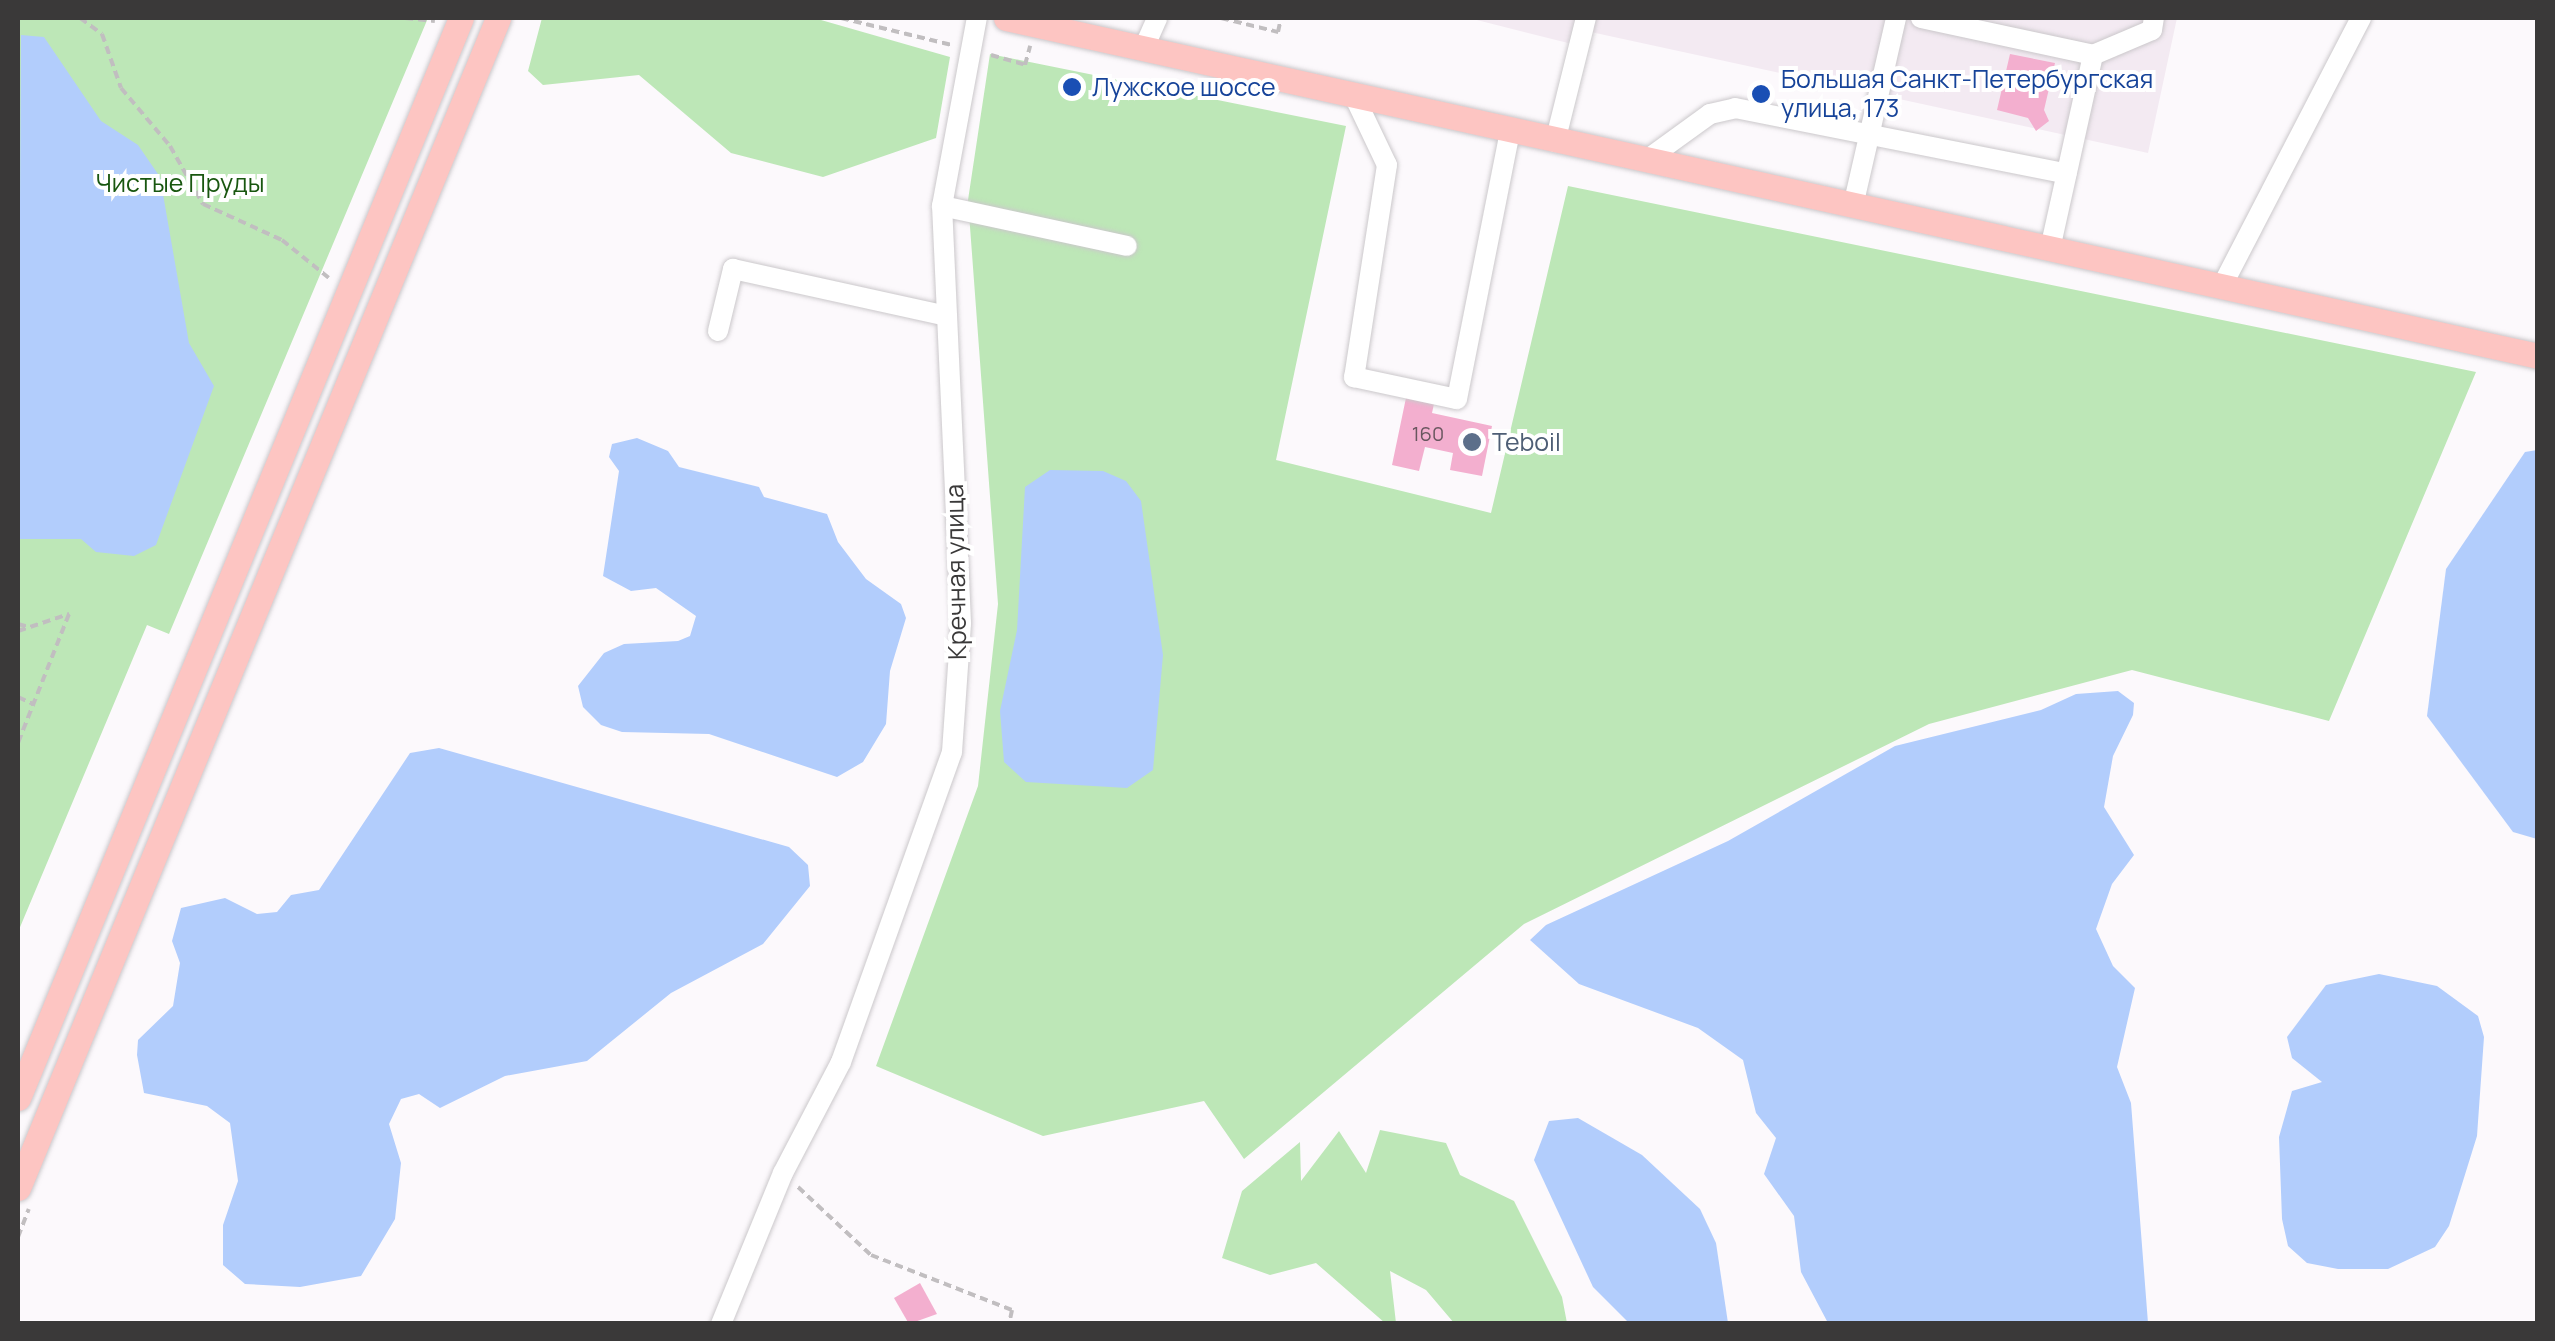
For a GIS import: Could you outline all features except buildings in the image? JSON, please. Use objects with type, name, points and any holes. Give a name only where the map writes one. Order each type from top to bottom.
[{"type":"main road","points":[[18,1188],[498,18]]},
{"type":"main road","points":[[1006,18],[1554,142],[2538,356]]},
{"type":"main road","points":[[18,1098],[449,20]]},
{"type":"street","name":"Кречная улица","points":[[722,1324],[784,1174],[841,1062],[952,752],[961,623],[942,206],[976,18]]},
{"type":"street","points":[[1143,50],[1157,18]]},
{"type":"street","points":[[1554,142],[1586,18]]},
{"type":"street","points":[[1853,206],[1896,18]]},
{"type":"street","points":[[1921,18],[2092,54],[2152,30],[2154,18]]},
{"type":"street","points":[[2222,288],[2361,18]]},
{"type":"street","points":[[2050,249],[2092,54]]},
{"type":"street","points":[[1355,98],[1387,166],[1354,377],[1457,399],[1510,132]]},
{"type":"street","points":[[1645,162],[1710,114],[1735,108],[2066,174]]},
{"type":"street","points":[[942,206],[1127,246]]},
{"type":"street","points":[[718,330],[733,269],[946,316]]},
{"type":"path","points":[[80,18],[102,34],[120,88],[170,146],[202,204],[282,240],[332,280]]},
{"type":"path","points":[[405,18],[449,20]]},
{"type":"path","points":[[840,18],[1025,65]]},
{"type":"path","points":[[1221,18],[1278,32],[1282,18]]},
{"type":"path","points":[[18,634],[69,614],[18,743]]},
{"type":"path","points":[[18,624],[29,627]]},
{"type":"path","points":[[18,698],[33,704]]},
{"type":"path","points":[[784,1174],[871,1255],[1012,1310],[1008,1324]]},
{"type":"shaded area","points":[[1469,18],[2177,18],[2148,153],[1577,29],[1572,44]]},
{"type":"green space","name":"Чистые Пруды","points":[[18,18],[428,18],[169,634],[147,625],[18,932]]},
{"type":"green space","points":[[542,18],[814,18],[950,57],[936,138],[823,177],[731,153],[639,75],[543,85],[528,71]]},
{"type":"green space","points":[[990,54],[1346,126],[1276,460],[1491,513],[1568,186],[2476,372],[2329,721],[2132,670],[1929,724],[1524,924],[1244,1159],[1204,1101],[1043,1136],[876,1066],[978,786],[998,604],[968,200]]},
{"type":"green space","points":[[1380,1130],[1446,1143],[1460,1175],[1514,1201],[1562,1297],[1567,1323],[1454,1323],[1426,1290],[1390,1271],[1396,1323],[1385,1323],[1316,1263],[1270,1275],[1222,1258],[1242,1191],[1300,1142],[1301,1181],[1339,1131],[1366,1173]]},
{"type":"water","points":[[21,35],[44,37],[101,121],[138,145],[160,177],[189,343],[214,386],[156,545],[134,556],[96,552],[81,539],[18,539]]},
{"type":"water","points":[[637,438],[668,451],[679,467],[759,487],[764,497],[827,514],[838,542],[866,579],[901,604],[906,618],[890,671],[886,724],[863,762],[837,777],[709,734],[622,732],[601,725],[583,707],[578,686],[604,653],[624,644],[678,641],[690,636],[696,616],[656,588],[631,591],[603,576],[619,471],[609,457],[612,444]]},
{"type":"water","points":[[2538,450],[2537,839],[2513,832],[2427,716],[2446,569],[2525,452]]},
{"type":"water","points":[[1050,470],[1103,471],[1126,481],[1141,501],[1163,655],[1153,770],[1127,788],[1026,782],[1004,762],[1000,711],[1017,630],[1025,487]]},
{"type":"water","points":[[2118,691],[2134,703],[2133,715],[2113,756],[2104,807],[2134,855],[2112,884],[2096,929],[2113,966],[2135,988],[2117,1067],[2131,1103],[2148,1323],[1828,1323],[1801,1272],[1794,1216],[1764,1174],[1776,1138],[1756,1113],[1743,1060],[1698,1028],[1579,984],[1530,940],[1546,925],[1728,841],[1895,746],[2041,710],[2076,694]]},
{"type":"water","points":[[439,748],[789,847],[808,865],[810,886],[763,944],[671,993],[587,1061],[505,1076],[440,1108],[419,1094],[401,1099],[389,1124],[401,1163],[395,1219],[361,1276],[300,1287],[245,1284],[223,1265],[223,1225],[238,1181],[230,1123],[207,1106],[144,1093],[137,1055],[138,1040],[173,1006],[180,963],[172,941],[181,908],[225,898],[257,914],[277,912],[291,895],[319,890],[410,753]]},
{"type":"water","points":[[2379,974],[2437,986],[2478,1016],[2484,1037],[2477,1136],[2449,1226],[2435,1247],[2388,1269],[2338,1269],[2307,1263],[2288,1246],[2282,1219],[2279,1137],[2292,1091],[2322,1082],[2292,1058],[2287,1037],[2326,985]]},
{"type":"water","points":[[1578,1118],[1642,1155],[1700,1209],[1716,1243],[1728,1323],[1629,1323],[1593,1287],[1534,1160],[1549,1121]]},
{"type":"place","name":"Лужское шоссе","points":[[1072,87]]},
{"type":"place","name":"Большая Санкт-Петербургская улица, 173","points":[[1761,94]]},
{"type":"place","name":"Teboil","points":[[1472,442]]}]
